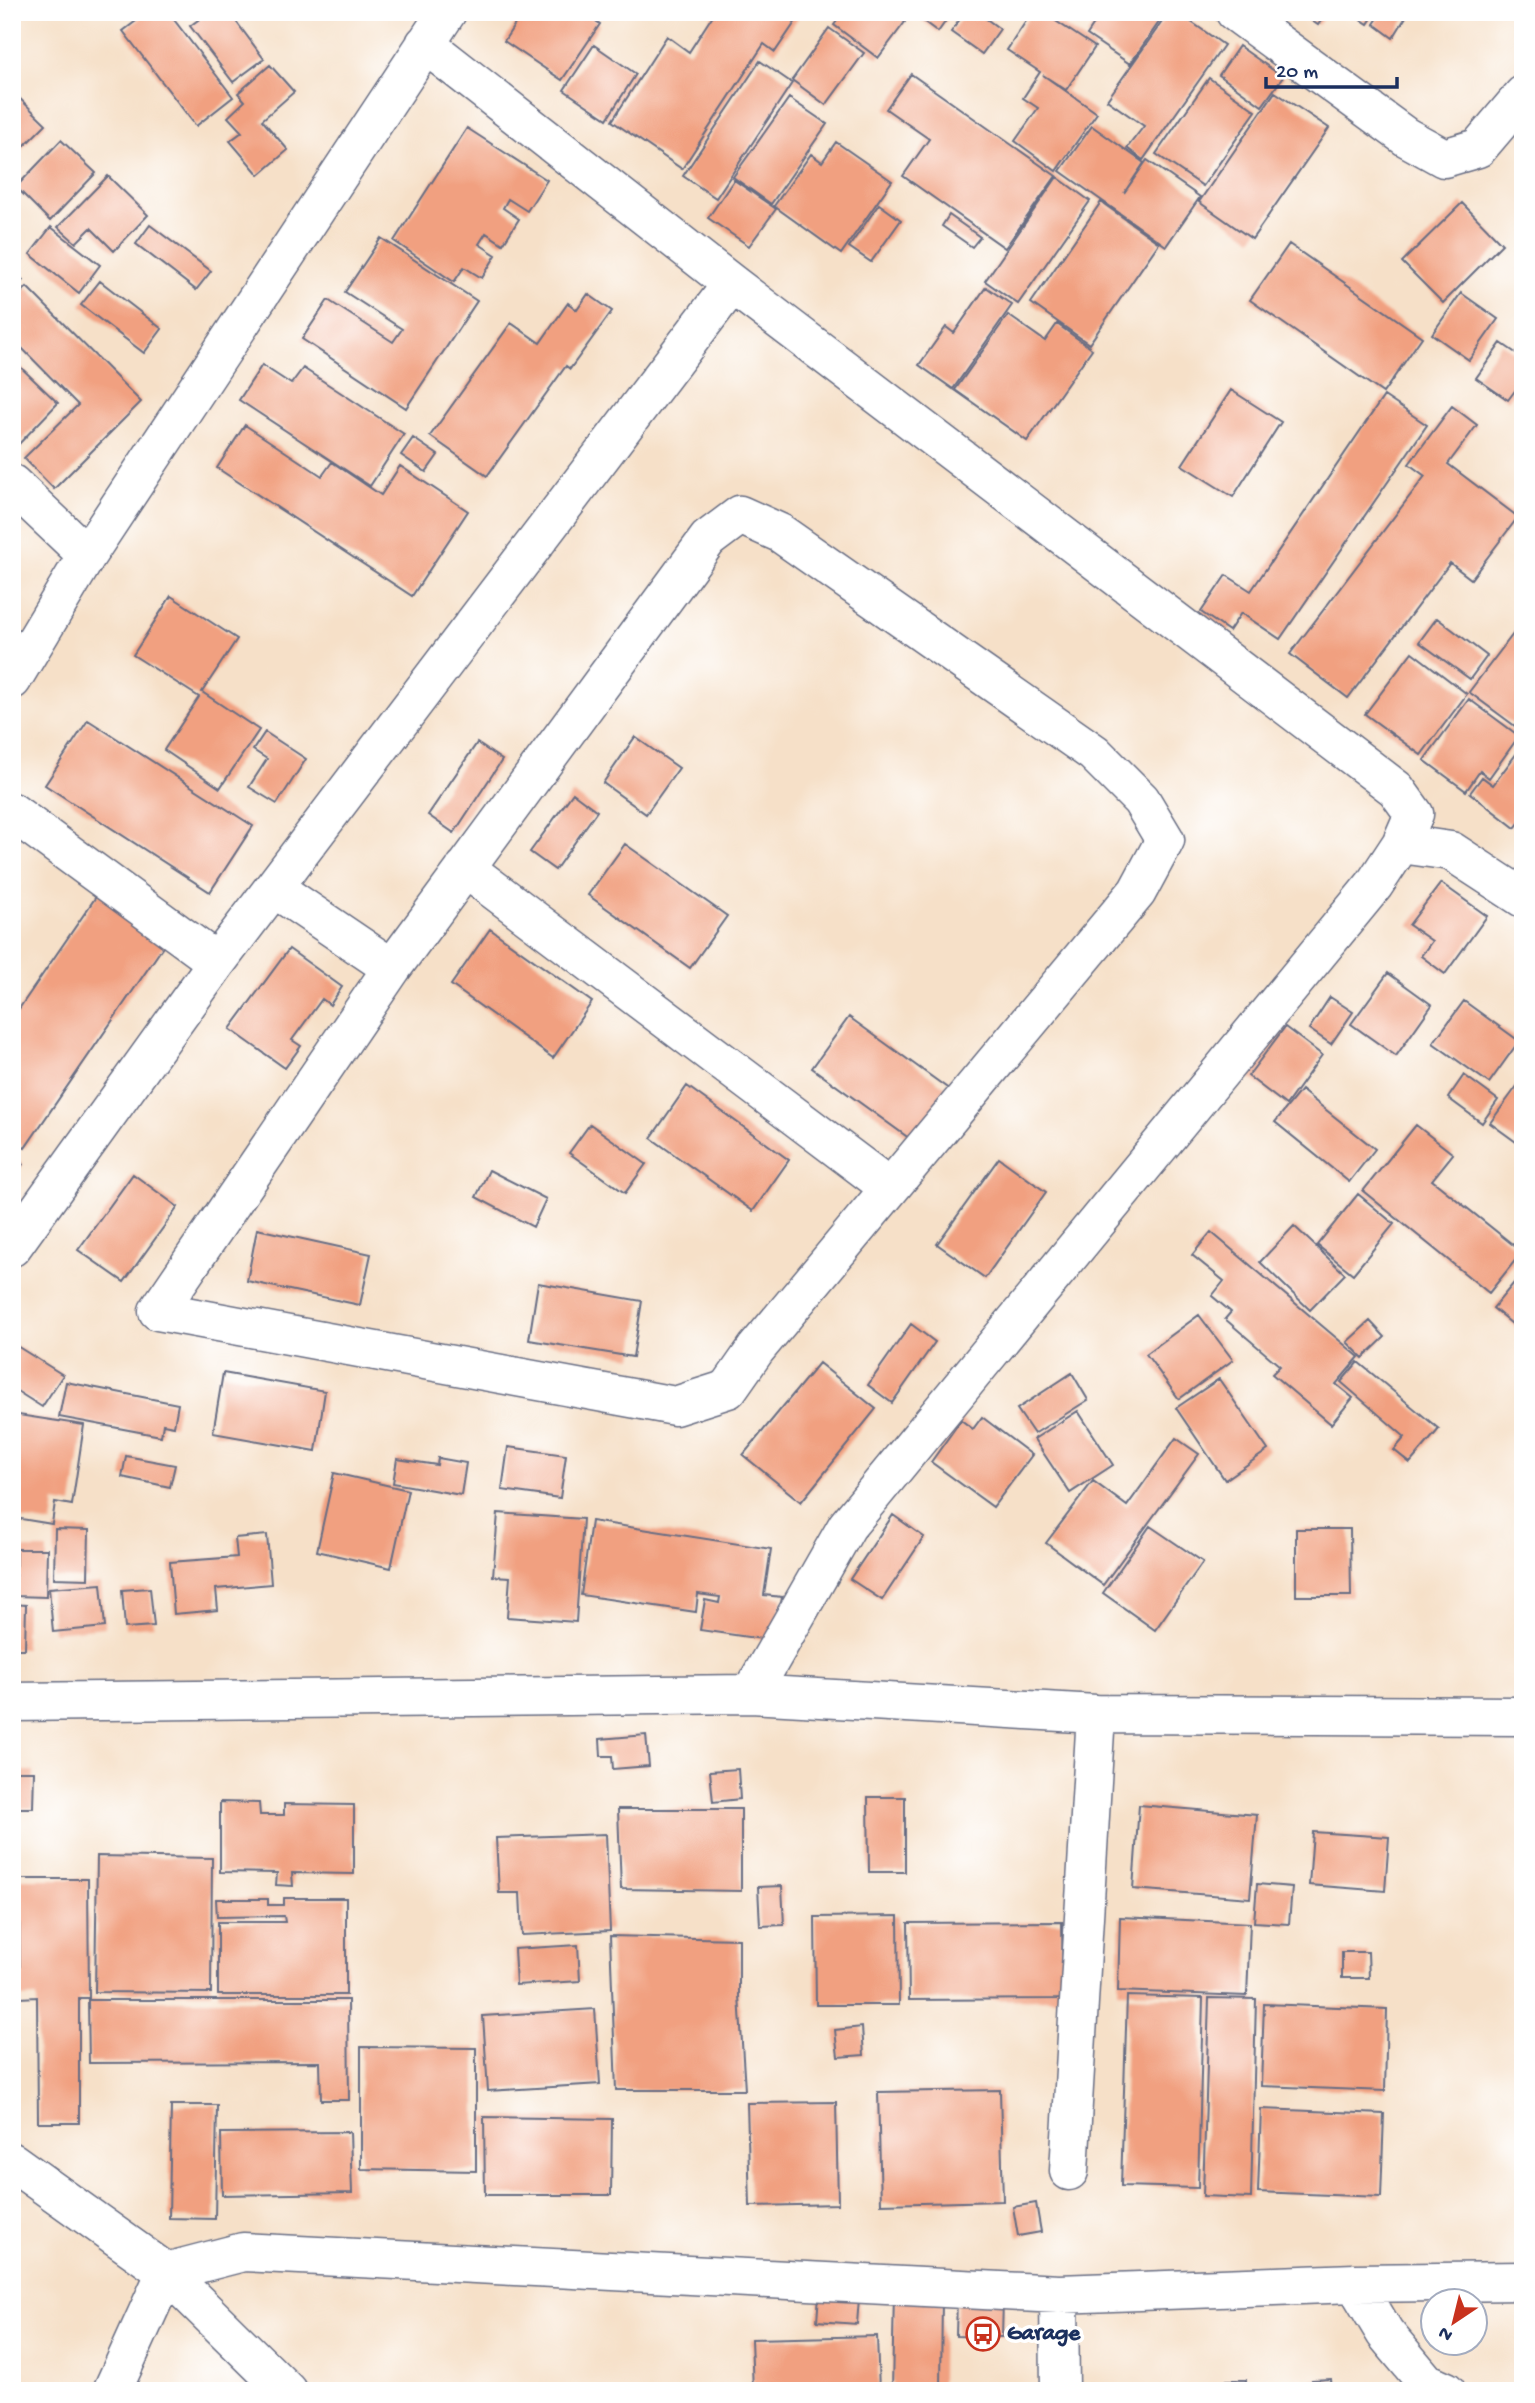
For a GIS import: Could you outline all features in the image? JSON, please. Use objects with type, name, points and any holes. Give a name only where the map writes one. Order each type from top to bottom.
[{"type":"street","points":[[12,680],[87,555],[447,12]]},
{"type":"street","points":[[1235,12],[1406,137],[1444,158],[1478,148],[1523,95]]},
{"type":"street","points":[[425,44],[732,284],[1396,789],[1414,814],[1401,844],[1374,885],[846,1526],[751,1694]]},
{"type":"street","points":[[12,1247],[217,962],[732,284]]},
{"type":"street","points":[[12,484],[87,555]]},
{"type":"street","points":[[740,514],[780,533],[1094,753],[1141,800],[1165,840],[1138,892],[756,1349],[728,1389],[676,1406],[158,1311],[392,968],[465,868],[708,539],[740,514]]},
{"type":"street","points":[[12,812],[217,962]]},
{"type":"street","points":[[1401,844],[1451,851],[1523,898]]},
{"type":"street","points":[[465,868],[890,1188]]},
{"type":"street","points":[[274,888],[392,968]]},
{"type":"street","points":[[12,1702],[751,1694],[1096,1714],[1523,1716]]},
{"type":"street","points":[[1069,2171],[1096,1714]]},
{"type":"street","points":[[12,2162],[166,2272],[288,2391]]},
{"type":"street","points":[[166,2272],[243,2252],[1059,2294],[1355,2283],[1523,2281]]},
{"type":"street","points":[[112,2391],[166,2272]]},
{"type":"street","points":[[1355,2283],[1385,2333],[1426,2382],[1446,2391]]},
{"type":"street","points":[[1059,2294],[1060,2391]]},
{"type":"building","points":[[148,12],[168,12],[233,97],[196,126],[123,31]]},
{"type":"building","points":[[209,12],[229,12],[264,59],[233,82],[190,26]]},
{"type":"building","points":[[523,12],[583,12],[600,24],[562,80],[504,41]]},
{"type":"building","points":[[715,12],[802,12],[775,52],[764,44],[682,169],[612,121],[667,36],[689,52]]},
{"type":"building","points":[[844,12],[892,12],[905,22],[878,58],[834,25]]},
{"type":"building","points":[[911,12],[952,12],[938,32]]},
{"type":"building","points":[[965,12],[977,12],[1000,29],[982,54],[951,32]]},
{"type":"building","points":[[1032,12],[1042,12],[1095,47],[1066,90],[1043,75],[1097,113],[1056,171],[1015,141],[1038,108],[1023,98],[1040,72],[1007,50]]},
{"type":"building","points":[[1102,12],[1166,12],[1130,64],[1087,35]]},
{"type":"building","points":[[1169,12],[1177,12],[1224,45],[1143,160],[1127,148],[1144,126],[1107,100]]},
{"type":"building","points":[[1299,12],[1327,12],[1318,25]]},
{"type":"building","points":[[1350,12],[1376,12],[1368,24]]},
{"type":"building","points":[[1382,12],[1409,12],[1393,38],[1374,24]]},
{"type":"building","points":[[829,28],[864,53],[826,105],[792,80]]},
{"type":"building","points":[[594,45],[636,74],[607,119],[564,90]]},
{"type":"building","points":[[1239,46],[1283,77],[1262,106],[1219,75]]},
{"type":"building","points":[[760,61],[792,83],[716,198],[683,176]]},
{"type":"building","points":[[270,65],[294,92],[262,120],[288,150],[259,175],[230,141],[242,132],[228,117],[245,101],[238,93]]},
{"type":"building","points":[[911,74],[1056,176],[1005,248],[903,176],[929,139],[886,109]]},
{"type":"building","points":[[1209,78],[1256,111],[1203,186],[1156,154]]},
{"type":"building","points":[[12,91],[46,124],[12,158]]},
{"type":"building","points":[[1275,92],[1329,128],[1252,239],[1199,202]]},
{"type":"building","points":[[789,98],[827,124],[771,204],[733,177]]},
{"type":"building","points":[[1092,126],[1144,163],[1124,193],[1147,160],[1200,197],[1166,246],[1060,171]]},
{"type":"building","points":[[467,128],[547,180],[527,211],[508,199],[503,208],[519,219],[503,244],[486,233],[479,244],[496,255],[482,278],[464,267],[454,282],[394,241]]},
{"type":"building","points":[[61,140],[96,173],[50,221],[16,187]]},
{"type":"building","points":[[836,142],[892,181],[841,254],[774,206],[811,154],[822,162]]},
{"type":"building","points":[[108,176],[148,215],[114,251],[91,228],[76,243],[58,227]]},
{"type":"building","points":[[1057,177],[1090,201],[1018,304],[985,281]]},
{"type":"building","points":[[734,180],[776,209],[749,246],[708,218]]},
{"type":"building","points":[[1101,202],[1159,243],[1089,344],[1031,303]]},
{"type":"building","points":[[1462,203],[1502,244],[1443,303],[1402,262]]},
{"type":"building","points":[[879,204],[901,220],[871,262],[849,247]]},
{"type":"building","points":[[949,215],[980,237],[972,247],[942,226]]},
{"type":"building","points":[[150,225],[211,271],[196,290],[136,244]]},
{"type":"building","points":[[51,227],[100,265],[79,293],[30,254]]},
{"type":"building","points":[[381,238],[477,301],[406,408],[302,339],[328,300],[393,342],[402,329],[345,292]]},
{"type":"building","points":[[1289,244],[1422,337],[1383,393],[1250,300]]},
{"type":"building","points":[[12,270],[23,280],[12,292]]},
{"type":"building","points":[[100,281],[162,329],[144,353],[81,305]]},
{"type":"building","points":[[27,287],[141,402],[54,489],[24,458],[78,405],[12,338],[12,302]]},
{"type":"building","points":[[986,287],[1012,305],[953,389],[919,365],[946,327],[954,333]]},
{"type":"building","points":[[1461,293],[1498,319],[1469,360],[1432,334]]},
{"type":"building","points":[[588,294],[612,311],[570,369],[566,366],[487,476],[430,436],[511,323],[540,343],[568,303],[577,310]]},
{"type":"building","points":[[1008,315],[1045,341],[1057,324],[1092,349],[1027,441],[955,390]]},
{"type":"building","points":[[1501,343],[1523,358],[1523,380],[1508,400],[1476,378]]},
{"type":"building","points":[[12,359],[58,403],[16,447],[12,443]]},
{"type":"building","points":[[262,365],[291,384],[303,368],[404,434],[370,486],[239,400]]},
{"type":"building","points":[[1231,390],[1281,422],[1233,497],[1182,465]]},
{"type":"building","points":[[1384,396],[1427,425],[1280,639],[1241,613],[1229,631],[1201,612],[1226,575],[1251,591]]},
{"type":"building","points":[[1452,406],[1477,425],[1448,464],[1518,517],[1471,579],[1450,563],[1348,698],[1290,654],[1425,476],[1409,464]]},
{"type":"building","points":[[245,425],[322,476],[332,462],[381,495],[400,466],[468,511],[412,596],[217,468]]},
{"type":"building","points":[[413,438],[438,455],[426,472],[401,455]]},
{"type":"building","points":[[171,596],[237,639],[202,692],[259,730],[220,788],[164,750],[199,697],[133,655]]},
{"type":"building","points":[[1437,618],[1487,656],[1470,679],[1419,642]]},
{"type":"building","points":[[1523,621],[1523,732],[1469,692]]},
{"type":"building","points":[[1412,652],[1467,694],[1421,755],[1365,714]]},
{"type":"building","points":[[1469,699],[1519,736],[1489,778],[1480,771],[1466,791],[1424,760]]},
{"type":"building","points":[[88,720],[253,826],[210,892],[45,785]]},
{"type":"building","points":[[265,732],[306,759],[277,804],[249,787],[267,759],[253,750]]},
{"type":"building","points":[[635,737],[679,768],[646,814],[603,783]]},
{"type":"building","points":[[477,743],[502,760],[454,833],[428,815]]},
{"type":"building","points":[[1523,745],[1523,818],[1515,828],[1470,793],[1482,777],[1493,785]]},
{"type":"building","points":[[573,793],[597,811],[555,870],[530,852]]},
{"type":"building","points":[[625,844],[727,916],[690,968],[588,895]]},
{"type":"building","points":[[1441,883],[1487,916],[1445,974],[1421,956],[1432,941],[1409,925]]},
{"type":"building","points":[[100,891],[169,938],[25,1148],[12,1139],[12,1019]]},
{"type":"building","points":[[490,929],[592,1002],[553,1058],[451,985]]},
{"type":"building","points":[[289,949],[342,987],[330,1005],[322,999],[292,1040],[301,1046],[285,1068],[230,1029]]},
{"type":"building","points":[[1388,973],[1432,1005],[1396,1056],[1351,1024]]},
{"type":"building","points":[[1330,997],[1353,1012],[1331,1044],[1309,1029]]},
{"type":"building","points":[[1464,1001],[1519,1041],[1489,1083],[1433,1043]]},
{"type":"building","points":[[849,1017],[950,1090],[913,1141],[812,1068]]},
{"type":"building","points":[[1285,1027],[1322,1055],[1286,1105],[1248,1076]]},
{"type":"building","points":[[1464,1075],[1498,1100],[1482,1123],[1448,1098]]},
{"type":"building","points":[[1523,1078],[1523,1147],[1490,1123]]},
{"type":"building","points":[[687,1086],[789,1160],[753,1211],[651,1138]]},
{"type":"building","points":[[1301,1090],[1375,1149],[1349,1182],[1275,1122]]},
{"type":"building","points":[[590,1124],[646,1164],[625,1193],[569,1153]]},
{"type":"building","points":[[1416,1125],[1453,1154],[1432,1180],[1522,1252],[1489,1293],[1363,1191]]},
{"type":"building","points":[[12,1157],[23,1164],[12,1180]]},
{"type":"building","points":[[999,1158],[1046,1192],[985,1278],[937,1244]]},
{"type":"building","points":[[489,1170],[546,1199],[533,1227],[476,1197]]},
{"type":"building","points":[[133,1174],[178,1207],[124,1282],[78,1250]]},
{"type":"building","points":[[1358,1194],[1394,1224],[1353,1274],[1317,1245]]},
{"type":"building","points":[[1294,1226],[1345,1274],[1310,1310],[1260,1262]]},
{"type":"building","points":[[257,1229],[371,1254],[360,1305],[247,1281]]},
{"type":"building","points":[[1211,1232],[1359,1357],[1336,1384],[1353,1398],[1331,1424],[1272,1374],[1280,1366],[1225,1319],[1231,1312],[1212,1296],[1224,1281],[1192,1255]]},
{"type":"building","points":[[1523,1272],[1523,1333],[1493,1308]]},
{"type":"building","points":[[538,1283],[642,1301],[633,1357],[529,1340]]},
{"type":"building","points":[[1199,1315],[1233,1360],[1179,1399],[1146,1354]]},
{"type":"building","points":[[1370,1321],[1385,1337],[1363,1358],[1347,1342]]},
{"type":"building","points":[[911,1324],[935,1342],[892,1403],[868,1385]]},
{"type":"building","points":[[12,1343],[63,1375],[42,1407],[12,1388]]},
{"type":"building","points":[[1358,1362],[1439,1429],[1410,1463],[1394,1450],[1405,1437],[1341,1382]]},
{"type":"building","points":[[819,1363],[876,1409],[801,1502],[743,1455]]},
{"type":"building","points":[[223,1373],[325,1391],[316,1451],[213,1433]]},
{"type":"building","points":[[1072,1373],[1088,1400],[1034,1434],[1017,1409]]},
{"type":"building","points":[[1219,1379],[1268,1450],[1225,1480],[1176,1408]]},
{"type":"building","points":[[66,1382],[178,1404],[174,1426],[163,1424],[161,1436],[59,1417]]},
{"type":"building","points":[[1078,1411],[1113,1465],[1070,1493],[1034,1439]]},
{"type":"building","points":[[12,1414],[84,1425],[72,1505],[55,1502],[52,1524],[15,1518],[19,1496],[12,1495]]},
{"type":"building","points":[[982,1417],[1032,1455],[993,1507],[931,1462],[961,1420],[973,1429]]},
{"type":"building","points":[[1176,1438],[1199,1454],[1103,1585],[1046,1543],[1093,1481],[1127,1506]]},
{"type":"building","points":[[508,1447],[566,1455],[560,1498],[502,1490]]},
{"type":"building","points":[[126,1456],[175,1465],[170,1487],[122,1477]]},
{"type":"building","points":[[438,1458],[466,1463],[461,1495],[393,1483],[397,1459],[437,1465]]},
{"type":"building","points":[[334,1473],[408,1490],[391,1568],[317,1551]]},
{"type":"building","points":[[498,1513],[583,1519],[576,1622],[507,1617],[510,1577],[493,1576]]},
{"type":"building","points":[[893,1515],[924,1537],[882,1600],[850,1579]]},
{"type":"building","points":[[591,1521],[771,1549],[764,1595],[782,1597],[776,1641],[700,1630],[705,1600],[719,1603],[720,1597],[698,1594],[696,1612],[581,1595]]},
{"type":"building","points":[[1150,1526],[1203,1562],[1155,1630],[1103,1593]]},
{"type":"building","points":[[55,1529],[89,1530],[88,1579],[54,1578]]},
{"type":"building","points":[[1296,1529],[1350,1529],[1351,1596],[1296,1596]]},
{"type":"building","points":[[267,1535],[271,1584],[216,1589],[218,1610],[174,1614],[170,1562],[237,1557],[235,1538]]},
{"type":"building","points":[[16,1549],[47,1549],[46,1597],[15,1596]]},
{"type":"building","points":[[101,1584],[105,1627],[53,1632],[49,1588]]},
{"type":"building","points":[[150,1588],[154,1626],[125,1628],[122,1590]]},
{"type":"building","points":[[12,1604],[26,1605],[25,1649],[12,1649]]},
{"type":"building","points":[[646,1735],[649,1766],[613,1769],[612,1756],[601,1756],[600,1739]]},
{"type":"building","points":[[738,1769],[740,1799],[713,1802],[710,1771]]},
{"type":"building","points":[[12,1771],[34,1771],[33,1808],[12,1808]]},
{"type":"building","points":[[868,1797],[905,1797],[905,1872],[869,1872]]},
{"type":"building","points":[[220,1802],[259,1803],[260,1815],[284,1815],[284,1804],[354,1805],[354,1874],[292,1873],[293,1886],[276,1885],[277,1873],[220,1872]]},
{"type":"building","points":[[1139,1805],[1257,1815],[1250,1898],[1133,1889]]},
{"type":"building","points":[[618,1809],[741,1809],[741,1891],[621,1889]]},
{"type":"building","points":[[1313,1832],[1389,1837],[1385,1891],[1309,1885]]},
{"type":"building","points":[[606,1834],[610,1931],[522,1935],[520,1893],[499,1893],[496,1838]]},
{"type":"building","points":[[97,1856],[212,1858],[211,1993],[95,1992]]},
{"type":"building","points":[[19,1879],[88,1879],[89,1998],[79,1998],[79,2123],[38,2123],[37,1997],[20,1998]]},
{"type":"building","points":[[1257,1884],[1292,1887],[1289,1924],[1254,1922]]},
{"type":"building","points":[[782,1886],[784,1925],[760,1926],[758,1887]]},
{"type":"building","points":[[284,1898],[346,1898],[346,1995],[218,1995],[218,1922],[285,1922],[284,1916],[217,1917],[216,1899],[268,1899],[268,1905],[284,1905]]},
{"type":"building","points":[[898,1916],[899,2005],[816,2005],[815,1917]]},
{"type":"building","points":[[1120,1917],[1250,1923],[1247,1996],[1118,1991]]},
{"type":"building","points":[[1062,1922],[1063,1999],[909,2000],[908,1923]]},
{"type":"building","points":[[610,1936],[739,1939],[739,1996],[745,2090],[616,2090]]},
{"type":"building","points":[[578,1945],[580,1981],[516,1985],[514,1949]]},
{"type":"building","points":[[1342,1952],[1368,1952],[1369,1978],[1342,1978]]},
{"type":"building","points":[[1127,1996],[1203,1998],[1198,2188],[1121,2186]]},
{"type":"building","points":[[1209,1998],[1256,1999],[1251,2198],[1203,2196]]},
{"type":"building","points":[[88,2000],[348,2000],[349,2100],[321,2100],[320,2062],[89,2063]]},
{"type":"building","points":[[1264,2004],[1387,2009],[1385,2091],[1261,2086]]},
{"type":"building","points":[[595,2009],[600,2084],[488,2091],[483,2016]]},
{"type":"building","points":[[862,2027],[864,2055],[838,2057],[835,2030]]},
{"type":"building","points":[[361,2047],[476,2048],[476,2171],[361,2169]]},
{"type":"building","points":[[1000,2090],[1003,2201],[881,2204],[878,2092]]},
{"type":"building","points":[[836,2102],[838,2204],[750,2206],[747,2103]]},
{"type":"building","points":[[171,2105],[217,2105],[215,2219],[169,2218]]},
{"type":"building","points":[[1261,2109],[1384,2114],[1381,2197],[1258,2192]]},
{"type":"building","points":[[484,2117],[612,2119],[611,2195],[485,2195]]},
{"type":"building","points":[[350,2132],[352,2193],[222,2195],[221,2133]]},
{"type":"building","points":[[1036,2203],[1041,2232],[1018,2236],[1013,2207]]},
{"type":"building","points":[[894,2293],[942,2294],[941,2391],[892,2391]]},
{"type":"building","points":[[819,2295],[859,2298],[857,2324],[817,2321]]},
{"type":"building","points":[[957,2298],[1003,2300],[1002,2337],[956,2336]]},
{"type":"building","points":[[877,2336],[879,2391],[753,2391],[751,2339]]},
{"type":"building","points":[[1331,2379],[1332,2391],[1313,2391],[1312,2380]]},
{"type":"building","points":[[1227,2380],[1246,2380],[1246,2391],[1227,2391]]},
{"type":"place","name":"Garage","points":[[983,2334]]}]
